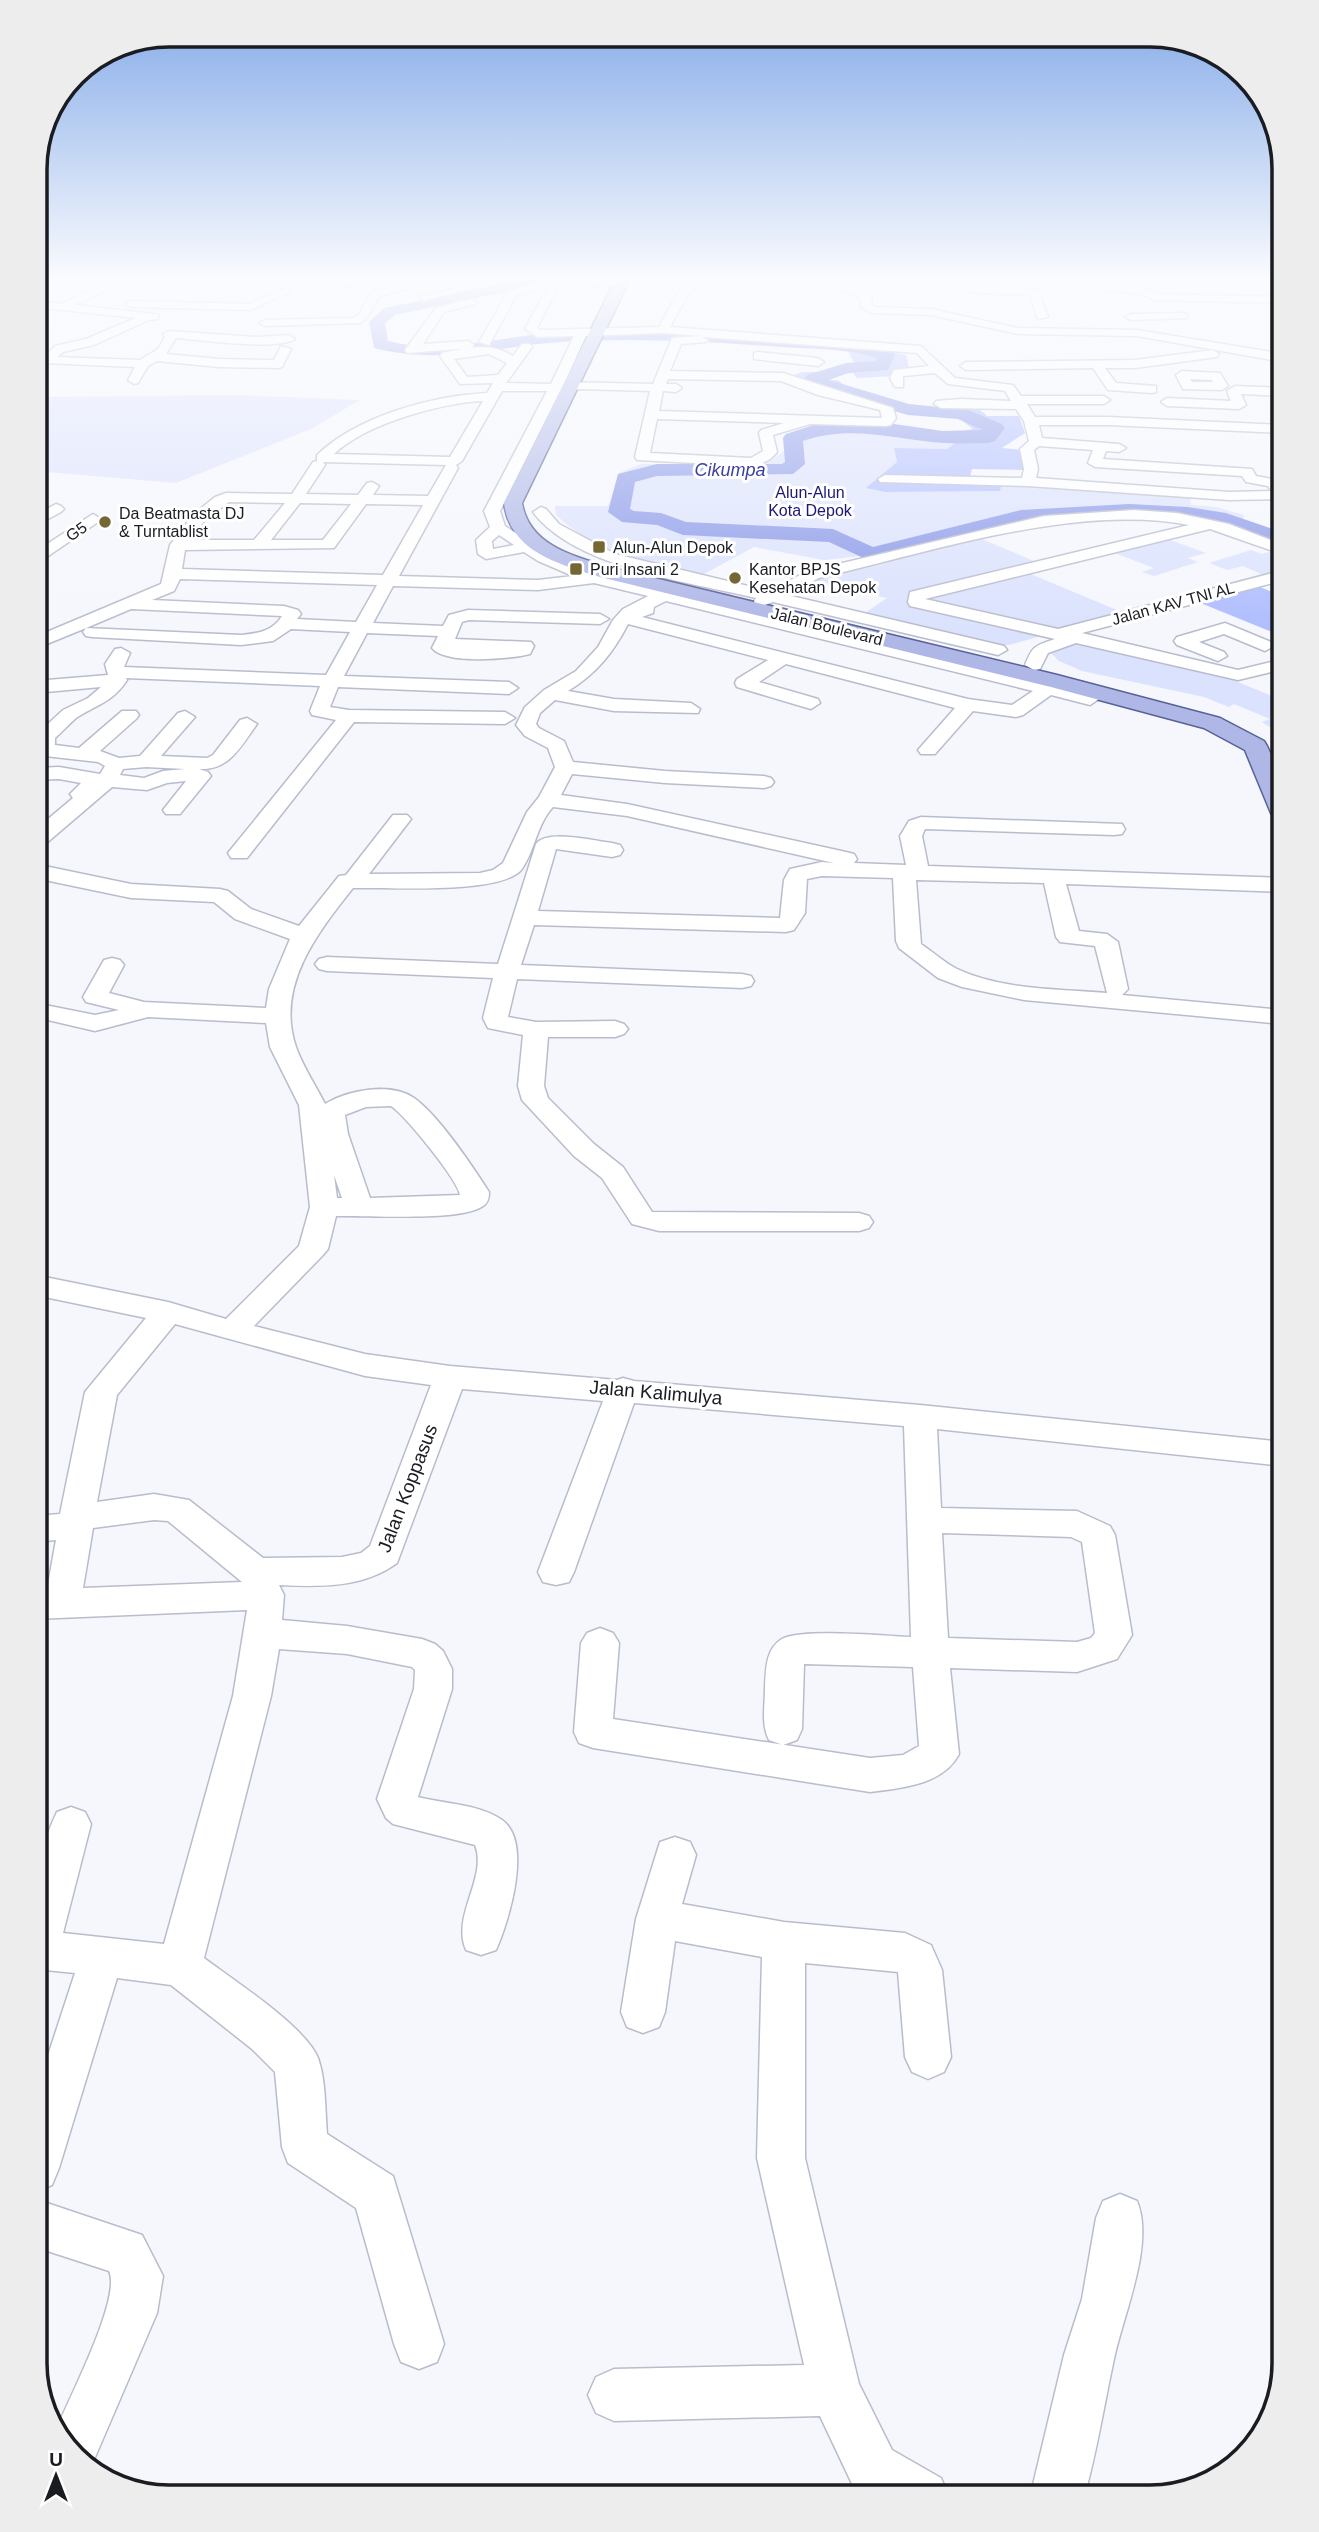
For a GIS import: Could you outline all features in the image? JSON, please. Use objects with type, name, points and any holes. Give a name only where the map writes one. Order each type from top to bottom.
[{"type":"main road","name":"Jalan Boulevard","points":[[568,397],[513,502],[513,512],[521,530],[531,540],[563,558],[671,594],[1057,681],[1188,715],[1237,734],[1255,746],[1272,785]]},
{"type":"main road","name":"Jalan Boulevard","points":[[572,423],[573,397]]},
{"type":"main road","name":"Jalan Boulevard","points":[[541,490],[535,501],[533,514],[538,528],[606,573],[766,599],[993,652],[1034,665],[1057,681],[1192,703],[1250,724],[1272,736]]},
{"type":"street","points":[[469,397],[379,424],[341,440],[322,458],[455,461],[457,443],[466,426],[490,397]]},
{"type":"street","points":[[564,397],[532,431],[492,511],[498,528],[544,558],[606,573]]},
{"type":"street","points":[[645,437],[656,397]]},
{"type":"street","points":[[675,397],[808,420],[886,422],[889,418],[886,408]]},
{"type":"street","points":[[709,397],[886,408]]},
{"type":"street","points":[[843,397],[886,408]]},
{"type":"street","points":[[941,404],[966,397]]},
{"type":"street","points":[[967,397],[981,406],[1019,402],[1107,402],[1108,421]]},
{"type":"street","points":[[1016,397],[1031,421],[1036,442]]},
{"type":"street","points":[[1226,397],[1257,406]]},
{"type":"street","points":[[1146,424],[1148,404]]},
{"type":"street","points":[[1031,421],[1088,417],[1146,424],[1272,429]]},
{"type":"street","points":[[1088,417],[1097,442],[1095,463],[1247,472],[1251,479],[1272,483]]},
{"type":"street","points":[[645,437],[763,438],[808,420]]},
{"type":"street","points":[[379,424],[419,425]]},
{"type":"street","points":[[645,437],[726,432]]},
{"type":"street","points":[[341,440],[382,441]]},
{"type":"street","points":[[1028,482],[1031,469],[1027,449],[1036,442],[1097,442],[1128,449]]},
{"type":"street","points":[[1197,453],[1197,470]]},
{"type":"street","points":[[258,546],[297,497],[318,464]]},
{"type":"street","points":[[178,545],[328,545],[387,466]]},
{"type":"street","points":[[451,468],[332,680],[319,711],[349,716],[505,718]]},
{"type":"street","points":[[885,479],[1028,482],[1229,496],[1272,496]]},
{"type":"street","points":[[48,638],[167,587],[175,574],[178,545],[213,503],[226,497],[431,500]]},
{"type":"street","points":[[48,508],[56,509],[48,514]]},
{"type":"street","points":[[541,512],[554,527],[610,558],[766,599],[814,574],[1044,521],[1134,515],[1177,518],[1211,524],[1272,546]]},
{"type":"street","name":"G5","points":[[48,551],[93,519]]},
{"type":"street","points":[[1211,524],[916,596],[916,602],[1238,675],[1272,668]]},
{"type":"street","points":[[498,528],[485,540],[486,554],[503,553],[529,546]]},
{"type":"street","points":[[48,542],[59,543]]},
{"type":"street","points":[[175,574],[556,585],[606,573]]},
{"type":"street","name":"Jalan KAV TNI AL","points":[[1069,635],[1272,578]]},
{"type":"street","points":[[547,617],[556,585]]},
{"type":"street","points":[[671,594],[636,614],[632,620],[968,705],[1016,711],[1057,681],[1090,699]]},
{"type":"street","points":[[232,1331],[313,1249],[324,1207],[312,1105],[283,1047],[277,1016],[281,989],[303,936],[347,881],[480,880],[501,875],[512,867],[537,812],[548,800],[565,767],[557,745],[532,732],[526,725],[532,711],[551,694],[582,675],[606,649],[622,620],[629,613],[671,594]]},
{"type":"street","points":[[67,630],[241,640],[267,637],[283,629],[292,614],[284,611],[131,604]]},
{"type":"street","points":[[286,624],[362,627],[447,637],[455,619],[463,615],[600,619]]},
{"type":"street","points":[[1201,666],[1225,659],[1271,644],[1225,628],[1183,641],[1225,659]]},
{"type":"street","points":[[993,652],[1069,635]]},
{"type":"street","points":[[1034,665],[1040,650],[1069,635]]},
{"type":"street","points":[[783,658],[744,683],[811,703]]},
{"type":"street","points":[[1261,671],[1272,676]]},
{"type":"street","points":[[118,672],[171,682],[176,688],[174,695]]},
{"type":"street","points":[[48,734],[70,714],[95,702],[118,672]]},
{"type":"street","points":[[48,685],[118,672],[509,688]]},
{"type":"street","points":[[551,694],[614,705],[691,709]]},
{"type":"street","points":[[928,750],[968,705]]},
{"type":"street","points":[[84,754],[129,715]]},
{"type":"street","points":[[239,853],[349,716]]},
{"type":"street","points":[[146,761],[185,718]]},
{"type":"street","points":[[48,822],[111,772],[146,761],[211,764],[220,759],[247,724]]},
{"type":"street","points":[[48,750],[103,757],[111,772],[141,791],[163,777],[193,774],[201,776],[173,810]]},
{"type":"street","points":[[565,767],[665,777],[764,782]]},
{"type":"street","points":[[48,773],[92,778],[96,781],[48,821]]},
{"type":"street","points":[[548,800],[627,810],[911,873]]},
{"type":"street","points":[[354,879],[400,819]]},
{"type":"street","points":[[1114,829],[921,823],[916,825],[912,836],[908,941],[911,948],[947,973],[971,982],[1024,993],[1272,1008]]},
{"type":"street","points":[[612,850],[553,842],[547,844],[495,1018],[497,1023],[536,1030],[615,1029]]},
{"type":"street","points":[[525,918],[786,925],[795,914],[794,880],[798,874],[822,869],[1272,885]]},
{"type":"street","points":[[48,875],[131,891],[220,896],[243,915],[303,936]]},
{"type":"street","points":[[1053,878],[1068,937],[1106,942],[1116,989]]},
{"type":"street","points":[[327,964],[742,981]]},
{"type":"street","points":[[112,965],[94,997],[144,1009],[277,1016]]},
{"type":"street","points":[[1038,985],[1116,989],[1272,1008]]},
{"type":"street","points":[[48,1013],[95,1023],[117,1019],[144,1009]]},
{"type":"street","points":[[536,1030],[531,1086],[535,1100],[584,1150],[613,1174],[642,1218],[659,1222],[859,1222]]},
{"type":"street","points":[[324,1207],[359,1209],[459,1206],[474,1200],[475,1192],[405,1103],[384,1096],[350,1103],[333,1109],[331,1113],[334,1134],[359,1209]]},
{"type":"street","name":"Jalan Kalimulya","points":[[47,1288],[168,1312],[365,1365],[450,1377],[623,1389],[920,1416],[1272,1453]]},
{"type":"street","points":[[168,1312],[101,1392],[76,1521],[49,1604],[261,1600]]},
{"type":"street","name":"Jalan Koppasus","points":[[261,1600],[345,1570],[365,1568],[385,1553],[450,1377]]},
{"type":"street","points":[[556,1572],[623,1389]]},
{"type":"street","points":[[600,1643],[593,1732],[870,1775],[909,1771],[939,1754],[930,1652],[920,1416]]},
{"type":"street","points":[[47,1527],[154,1507],[177,1509],[261,1600],[359,1642],[422,1654],[431,1660],[435,1671],[433,1689],[397,1799],[407,1812],[475,1827],[489,1833],[497,1844],[498,1864],[481,1936]]},
{"type":"street","points":[[783,1729],[785,1661],[794,1650],[817,1648],[1077,1657],[1104,1648],[1114,1635],[1098,1535],[1077,1524],[926,1520]]},
{"type":"street","points":[[180,1966],[253,1696],[261,1600]]},
{"type":"street","points":[[47,1909],[71,1824]]},
{"type":"street","points":[[643,2012],[657,1919],[674,1856]]},
{"type":"street","points":[[657,1919],[784,1941],[905,1953],[916,1959],[920,1970],[928,2057]]},
{"type":"street","points":[[784,1941],[780,2158],[835,2390],[873,2469],[901,2485]]},
{"type":"street","points":[[47,1950],[180,1966],[268,2034],[297,2062],[305,2147],[376,2193],[419,2344]]},
{"type":"street","points":[[47,2130],[97,1972]]},
{"type":"street","points":[[1061,2485],[1089,2355],[1107,2299],[1120,2218]]},
{"type":"street","points":[[47,2227],[125,2252],[138,2276],[132,2313],[77,2441]]},
{"type":"street","points":[[614,2395],[835,2390]]},
{"type":"green space","points":[[48,397],[291,397],[360,400],[311,429],[176,483],[48,472]]},
{"type":"green space","name":"Alun-Alun Kota Depok","points":[[842,425],[946,434],[961,439],[947,449],[894,448],[897,462],[867,488],[885,492],[999,491],[1001,483],[1190,496],[1191,505],[1216,507],[1244,515],[1242,523],[1272,533],[1272,542],[1225,523],[1188,513],[1136,510],[1067,512],[971,527],[871,555],[824,560],[754,547],[702,575],[644,561],[607,548],[572,528],[556,515],[555,506],[608,506],[619,473],[641,464],[752,466],[773,459],[818,426]]},
{"type":"green space","points":[[977,537],[1048,567],[1028,573],[1124,613],[1009,645],[996,645],[862,615],[887,598],[810,581],[818,575]]},
{"type":"green space","points":[[1165,538],[1206,553],[1188,558],[1198,562],[1154,576],[1142,572],[1154,568],[1112,552]]},
{"type":"green space","points":[[1251,550],[1262,554],[1272,551],[1272,576],[1268,577],[1243,566],[1227,570],[1209,563]]},
{"type":"green space","points":[[1079,640],[1236,677],[1238,682],[1272,696],[1272,728],[1262,722],[1270,719],[1234,704],[1229,707],[1204,697],[1082,671],[1059,661],[1048,650]]},
{"type":"shaded area","points":[[861,397],[882,397],[914,406],[980,410],[987,416],[1019,416],[1025,433],[1002,448],[1022,450],[1025,470],[972,469],[970,477],[1002,483],[1000,491],[885,492],[866,488],[897,462],[894,448],[947,449],[960,439],[946,434],[973,429],[960,419],[914,412]]},
{"type":"shaded area","points":[[1253,584],[1272,592],[1272,632],[1198,602]]},
{"type":"waterway","name":"Cikumpa","points":[[865,397],[908,409],[961,414],[995,428],[988,437],[943,437],[887,429],[826,427],[793,438],[795,464],[786,470],[657,470],[625,478],[619,512],[630,517],[661,519],[683,528],[833,536],[870,554],[1021,516],[1129,510],[1188,513],[1226,519],[1272,536]]},
{"type":"place","name":"Da Beatmasta DJ & Turntablist","points":[[105,522]]},
{"type":"place","name":"Alun-Alun Depok","points":[[599,547]]},
{"type":"place","name":"Puri Insani 2","points":[[576,569]]},
{"type":"place","name":"Kantor BPJS Kesehatan Depok","points":[[735,578]]}]
